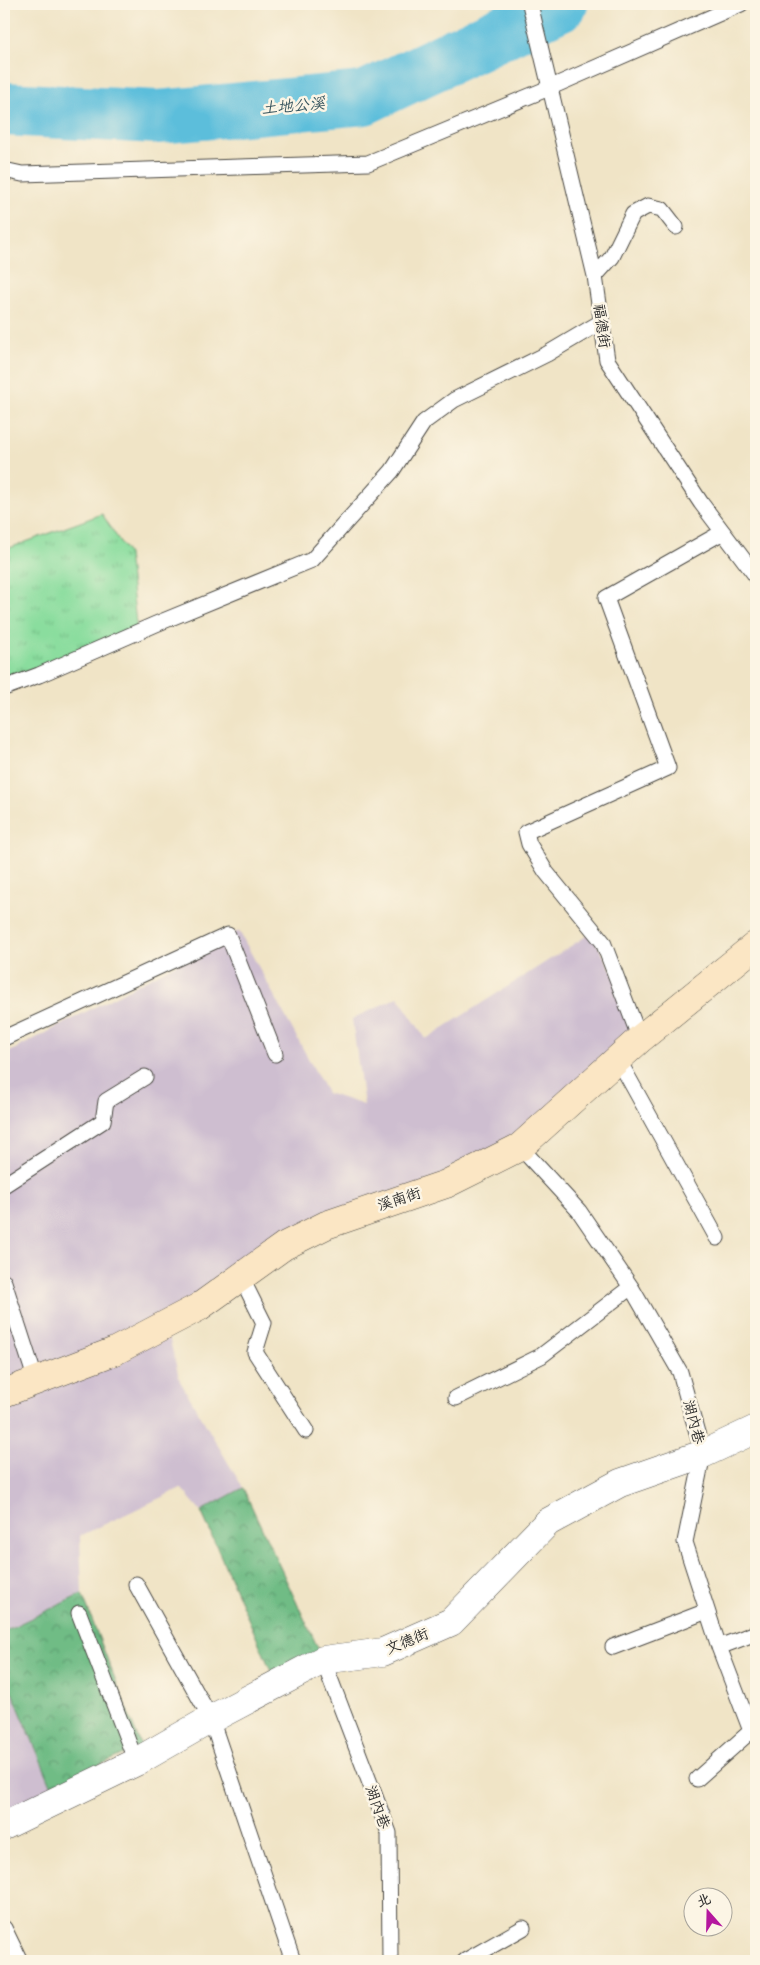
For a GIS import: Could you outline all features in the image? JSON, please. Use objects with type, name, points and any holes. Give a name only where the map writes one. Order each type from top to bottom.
[{"type":"street","name":"溪南街","points":[[4,1393],[116,1351],[199,1307],[284,1246],[326,1225],[446,1184],[520,1147],[640,1040],[756,945]]},
{"type":"street","name":"文德街","points":[[4,1826],[136,1762],[211,1719],[324,1660],[383,1652],[451,1622],[548,1522],[620,1482],[703,1454],[756,1430]]},
{"type":"lane","name":"福德街","points":[[530,4],[595,276],[607,360],[723,532],[756,576]]},
{"type":"lane","points":[[4,170],[22,174],[368,163],[549,88],[740,4]]},
{"type":"lane","points":[[595,276],[612,256],[633,214],[648,206],[662,209],[676,226]]},
{"type":"lane","points":[[4,688],[39,676],[156,624],[312,560],[392,471],[424,422],[454,400],[547,354],[601,322]]},
{"type":"lane","points":[[640,1040],[603,942],[546,872],[529,844],[526,832],[668,768],[606,598],[723,532]]},
{"type":"lane","points":[[4,1038],[228,935],[275,1054]]},
{"type":"lane","points":[[618,1059],[717,1238]]},
{"type":"lane","points":[[4,1185],[103,1121],[106,1101],[145,1077]]},
{"type":"lane","name":"湖內巷","points":[[520,1147],[579,1211],[631,1287],[680,1372],[703,1454],[685,1542],[719,1647],[754,1733]]},
{"type":"lane","points":[[241,1277],[264,1323],[255,1352],[306,1431]]},
{"type":"lane","points":[[4,1282],[36,1381]]},
{"type":"lane","points":[[456,1398],[541,1356],[631,1287]]},
{"type":"lane","points":[[136,1584],[211,1719],[293,1961]]},
{"type":"lane","points":[[613,1647],[707,1611]]},
{"type":"lane","points":[[79,1614],[136,1762]]},
{"type":"lane","points":[[719,1647],[756,1633]]},
{"type":"lane","name":"湖內巷","points":[[324,1660],[389,1833],[388,1930],[390,1961]]},
{"type":"lane","points":[[697,1779],[754,1733]]},
{"type":"lane","points":[[4,1928],[20,1961]]},
{"type":"lane","points":[[465,1961],[522,1928]]},
{"type":"shaded area","points":[[239,931],[327,1093],[364,1105],[352,1019],[398,997],[426,1039],[591,933],[653,1046],[468,1183],[388,1197],[165,1321],[180,1381],[243,1488],[201,1511],[181,1488],[80,1536],[82,1594],[4,1631],[4,1055]]},
{"type":"shaded area","points":[[4,1673],[52,1787],[4,1814]]},
{"type":"green space","points":[[102,514],[128,554],[137,631],[4,686],[4,550]]},
{"type":"green space","points":[[243,1488],[326,1665],[279,1689],[201,1511]]},
{"type":"green space","points":[[82,1594],[141,1746],[52,1787],[4,1673],[4,1631]]},
{"type":"waterway","name":"土地公溪","points":[[4,109],[158,117],[364,98],[561,4]]}]
